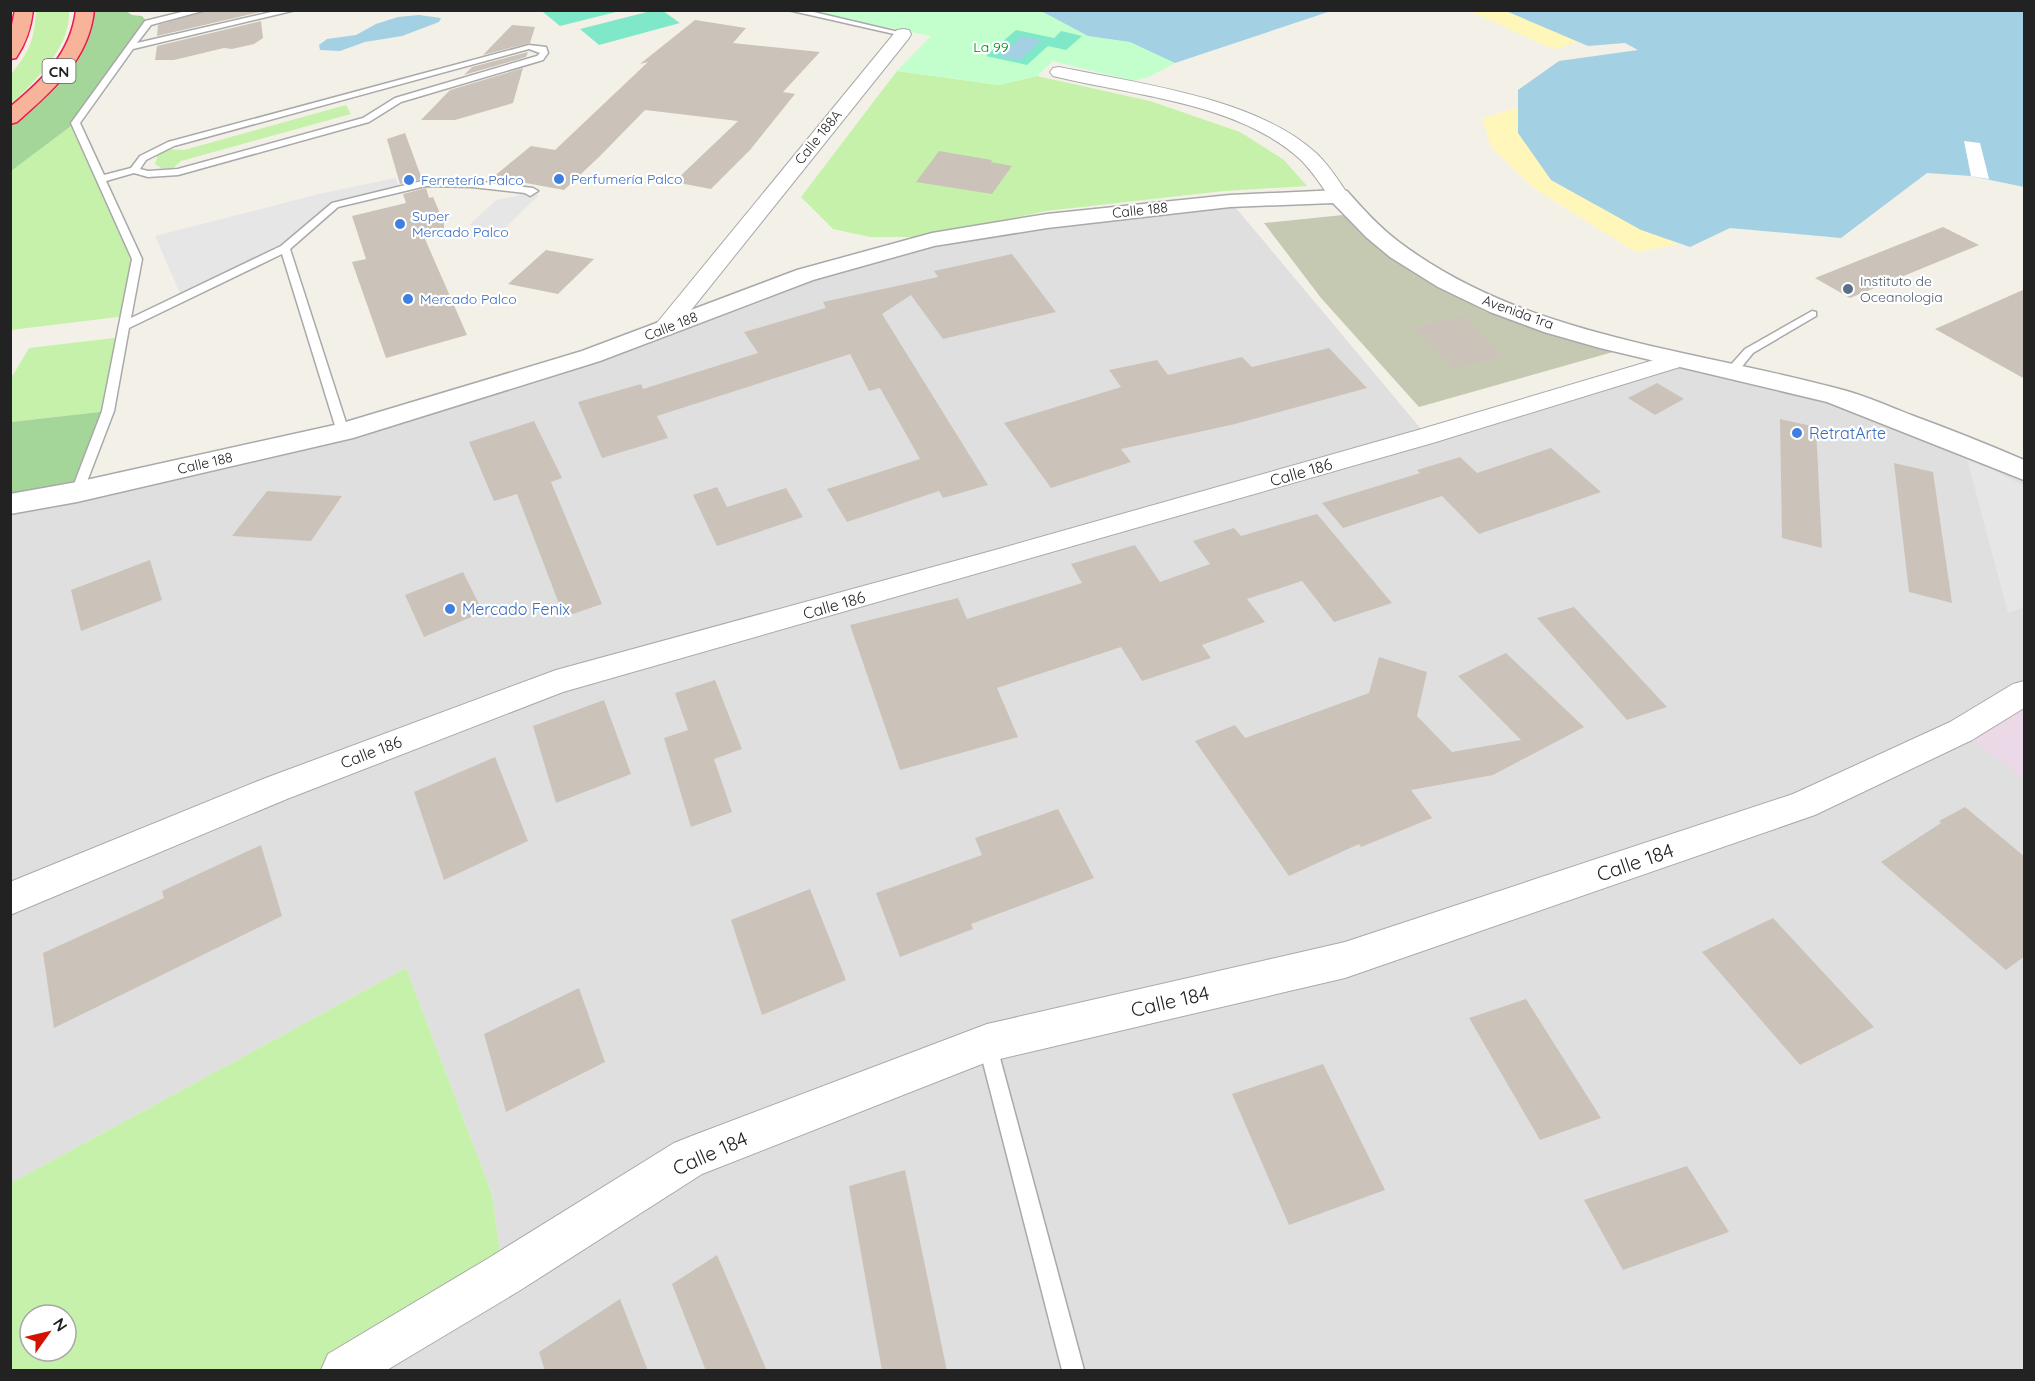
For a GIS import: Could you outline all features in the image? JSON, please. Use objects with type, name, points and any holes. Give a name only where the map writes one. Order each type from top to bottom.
[{"type":"highway","points":[[10,54],[22,29],[24,10]]},
{"type":"highway","name":"CN","points":[[10,118],[36,94],[65,61],[81,32],[85,10]]},
{"type":"street","name":"Calle 188A","points":[[664,329],[903,34]]},
{"type":"street","name":"Avenida 1ra","points":[[1059,72],[1172,96],[1263,127],[1307,155],[1360,220],[1398,252],[1426,270],[1489,303],[1525,317],[1674,361],[1732,371],[1838,397],[1958,442],[2025,471]]},
{"type":"street","name":"Calle 188","points":[[10,504],[77,492],[343,432],[591,356],[805,275],[932,240],[1047,220],[1230,201],[1339,196]]},
{"type":"street","name":"Calle 186","points":[[10,899],[275,789],[556,682],[1404,443],[1674,361]]},
{"type":"street","name":"Calle 184","points":[[344,1371],[503,1275],[688,1158],[987,1043],[1345,960],[1803,805],[1960,731],[2025,693]]},
{"type":"lane","points":[[77,492],[108,411],[137,259],[124,225],[75,123],[148,23],[202,10]]},
{"type":"lane","points":[[131,47],[292,10]]},
{"type":"lane","name":"Calle 188A","points":[[792,10],[903,34]]},
{"type":"lane","points":[[101,179],[134,170],[148,174],[178,172],[366,120],[398,100],[540,58],[544,53],[543,49],[529,47],[171,144],[143,158],[134,170]]},
{"type":"lane","points":[[386,86],[398,100]]},
{"type":"lane","points":[[124,326],[285,248],[335,205],[426,183],[472,183],[533,191],[530,193]]},
{"type":"lane","points":[[285,248],[343,432]]},
{"type":"lane","points":[[1732,371],[1749,351],[1812,314]]},
{"type":"lane","points":[[987,1043],[1074,1371]]},
{"type":"shaded area","points":[[395,178],[401,189],[335,205],[285,248],[182,298],[155,236],[319,194]]},
{"type":"shaded area","points":[[521,192],[539,195],[503,230],[469,225],[496,200],[517,196]]},
{"type":"shaded area","points":[[1230,201],[1427,436],[1674,361],[1732,371],[1958,442],[2024,476],[2024,1370],[344,1370],[503,1275],[492,1194],[406,968],[11,1183],[11,502],[343,432],[591,356],[805,275],[932,240]]},
{"type":"shaded area","points":[[1343,215],[1418,273],[1484,311],[1613,352],[1419,407],[1321,298],[1264,223]]},
{"type":"shaded area","points":[[1966,455],[2024,486],[2024,607],[2008,613]]},
{"type":"shaded area","points":[[2024,687],[2024,779],[1961,731]]},
{"type":"green space","points":[[36,11],[69,11],[68,25],[58,51],[11,105],[11,74],[23,59],[30,45]]},
{"type":"green space","points":[[85,11],[126,11],[132,15],[142,16],[148,23],[75,123],[11,171],[11,118],[59,71]]},
{"type":"green space","points":[[620,11],[560,26],[543,12]]},
{"type":"green space","points":[[651,11],[663,11],[680,23],[599,45],[580,29]]},
{"type":"green space","name":"La 99","points":[[805,11],[1041,11],[1088,36],[1130,42],[1175,63],[1149,77],[1133,81],[1053,61],[1037,76],[999,85],[897,71],[931,36]]},
{"type":"green space","points":[[1016,30],[1054,38],[1061,31],[1082,36],[1066,50],[1048,46],[1027,65],[986,56]]},
{"type":"green space","points":[[897,71],[999,85],[1037,76],[1150,101],[1240,132],[1284,160],[1307,186],[1224,191],[1046,211],[925,237],[870,237],[833,229],[801,197]]},
{"type":"green space","points":[[346,105],[351,114],[181,161],[173,168],[161,168],[155,164],[158,154],[167,149],[184,150]]},
{"type":"green space","points":[[75,123],[137,259],[126,316],[11,330],[10,171]]},
{"type":"green space","points":[[123,337],[108,411],[11,422],[10,376],[13,375],[29,348]]},
{"type":"green space","points":[[108,411],[77,492],[11,504],[11,422]]},
{"type":"green space","points":[[406,968],[492,1194],[503,1275],[344,1370],[11,1370],[11,1183]]},
{"type":"sand","points":[[1470,11],[1506,11],[1579,42],[1553,49]]},
{"type":"sand","points":[[1518,107],[1518,133],[1641,230],[1680,244],[1636,252],[1535,189],[1492,148],[1482,119]]},
{"type":"water","points":[[1041,11],[1331,11],[1175,63],[1130,42],[1088,36]]},
{"type":"water","points":[[1506,11],[2024,11],[2024,187],[1971,176],[1927,173],[1841,238],[1730,228],[1690,247],[1641,230],[1551,180],[1518,133],[1518,90],[1559,61],[1638,50],[1625,43],[1588,46]]},
{"type":"water","points":[[419,15],[441,18],[439,22],[402,36],[365,42],[340,51],[320,50],[319,45],[327,39],[356,35],[376,24],[398,17]]},
{"type":"water","points":[[1022,36],[1042,40],[1020,60],[999,56]]},
{"type":"pier","points":[[1964,141],[1980,143],[1989,179],[1971,176]]},
{"type":"building","points":[[208,10],[260,10],[260,12],[157,36],[158,25]]},
{"type":"building","points":[[695,20],[746,28],[733,43],[820,52],[783,92],[795,94],[750,150],[711,189],[674,182],[738,121],[645,110],[564,190],[493,177],[531,146],[555,150],[648,62],[640,64]]},
{"type":"building","points":[[261,21],[263,38],[254,44],[232,49],[224,48],[174,60],[155,60],[157,46]]},
{"type":"building","points":[[512,25],[535,27],[530,43],[483,55]]},
{"type":"building","points":[[528,52],[526,57],[464,75],[472,67]]},
{"type":"building","points":[[523,68],[513,103],[455,120],[421,120],[450,90]]},
{"type":"building","points":[[405,133],[422,179],[400,184],[387,139]]},
{"type":"building","points":[[939,151],[992,160],[991,162],[1012,166],[992,194],[916,182]]},
{"type":"building","name":"Mercado Palco","points":[[426,188],[429,198],[433,197],[444,223],[444,234],[425,239],[467,335],[386,358],[352,262],[366,259],[352,216],[406,203],[403,194]]},
{"type":"building","points":[[1943,227],[1979,245],[1850,298],[1815,278]]},
{"type":"building","points":[[546,250],[594,259],[558,294],[508,284]]},
{"type":"building","points":[[1012,254],[1056,312],[943,339],[911,295],[882,314],[988,485],[943,498],[939,491],[847,522],[827,489],[920,459],[880,388],[869,391],[850,354],[657,416],[668,438],[602,458],[578,402],[641,384],[643,389],[758,353],[744,332],[826,308],[823,302],[938,277],[934,271]]},
{"type":"building","points":[[2025,289],[2025,379],[1935,329]]},
{"type":"building","points":[[1463,316],[1504,357],[1453,368],[1413,327]]},
{"type":"building","points":[[1329,348],[1367,388],[1235,424],[1121,449],[1131,462],[1051,488],[1004,423],[1121,387],[1109,370],[1157,360],[1168,375],[1242,357],[1252,367]]},
{"type":"building","points":[[1657,383],[1684,399],[1655,415],[1628,398]]},
{"type":"building","points":[[1780,419],[1816,427],[1822,548],[1782,538]]},
{"type":"building","points":[[534,421],[562,478],[551,482],[602,604],[564,617],[517,494],[494,501],[469,442]]},
{"type":"building","points":[[1551,448],[1601,492],[1479,534],[1442,496],[1343,528],[1322,503],[1420,473],[1417,470],[1460,457],[1477,473]]},
{"type":"building","points":[[1894,463],[1933,472],[1952,603],[1909,592]]},
{"type":"building","points":[[717,487],[727,507],[786,488],[803,517],[717,546],[693,495]]},
{"type":"building","points":[[267,491],[342,496],[311,541],[232,536]]},
{"type":"building","points":[[1317,514],[1392,603],[1334,622],[1302,581],[1247,599],[1265,622],[1202,645],[1211,658],[1142,681],[1121,647],[997,688],[1018,737],[900,770],[850,625],[958,598],[967,619],[1082,583],[1071,564],[1135,545],[1160,582],[1210,564],[1193,541],[1234,528],[1241,536]]},
{"type":"building","points":[[150,560],[162,600],[81,631],[71,590]]},
{"type":"building","points":[[463,572],[483,612],[424,637],[405,595]]},
{"type":"building","points":[[1574,607],[1667,707],[1627,720],[1537,618]]},
{"type":"building","points":[[1506,653],[1584,727],[1493,775],[1411,790],[1432,818],[1361,847],[1359,844],[1289,876],[1195,741],[1235,725],[1245,738],[1369,693],[1379,657],[1427,672],[1417,716],[1452,752],[1521,740],[1458,676]]},
{"type":"building","points":[[715,680],[742,749],[714,759],[732,812],[691,827],[664,738],[688,730],[675,693]]},
{"type":"building","points":[[604,700],[631,774],[556,803],[533,726]]},
{"type":"building","points":[[495,757],[528,841],[444,880],[414,792]]},
{"type":"building","points":[[1965,807],[2025,857],[2025,956],[2006,970],[1881,862],[1941,823],[1939,821]]},
{"type":"building","points":[[1058,809],[1094,878],[971,924],[973,929],[900,957],[876,893],[982,855],[975,838]]},
{"type":"building","points":[[261,845],[282,916],[54,1028],[43,953],[164,898],[162,891]]},
{"type":"building","points":[[810,889],[846,980],[762,1015],[731,920]]},
{"type":"building","points":[[1773,918],[1874,1027],[1800,1065],[1702,952]]},
{"type":"building","points":[[579,988],[605,1062],[506,1112],[484,1034]]},
{"type":"building","points":[[1526,999],[1601,1118],[1540,1140],[1469,1018]]},
{"type":"building","points":[[1323,1064],[1385,1190],[1289,1225],[1232,1094]]},
{"type":"building","points":[[1687,1166],[1729,1232],[1623,1270],[1584,1200]]},
{"type":"building","points":[[905,1170],[947,1371],[882,1371],[849,1186]]},
{"type":"building","points":[[717,1255],[767,1371],[706,1371],[672,1284]]},
{"type":"building","points":[[620,1299],[648,1371],[545,1371],[539,1352]]},
{"type":"place","name":"Perfumería Palco","points":[[559,179]]},
{"type":"place","name":"Ferretería Palco","points":[[409,180]]},
{"type":"place","name":"Super Mercado Palco","points":[[400,224]]},
{"type":"place","name":"Instituto de Oceanologia","points":[[1848,289]]},
{"type":"place","name":"Mercado Palco","points":[[408,299]]},
{"type":"place","name":"RetratArte","points":[[1797,433]]},
{"type":"place","name":"Mercado Fenix","points":[[450,609]]}]
